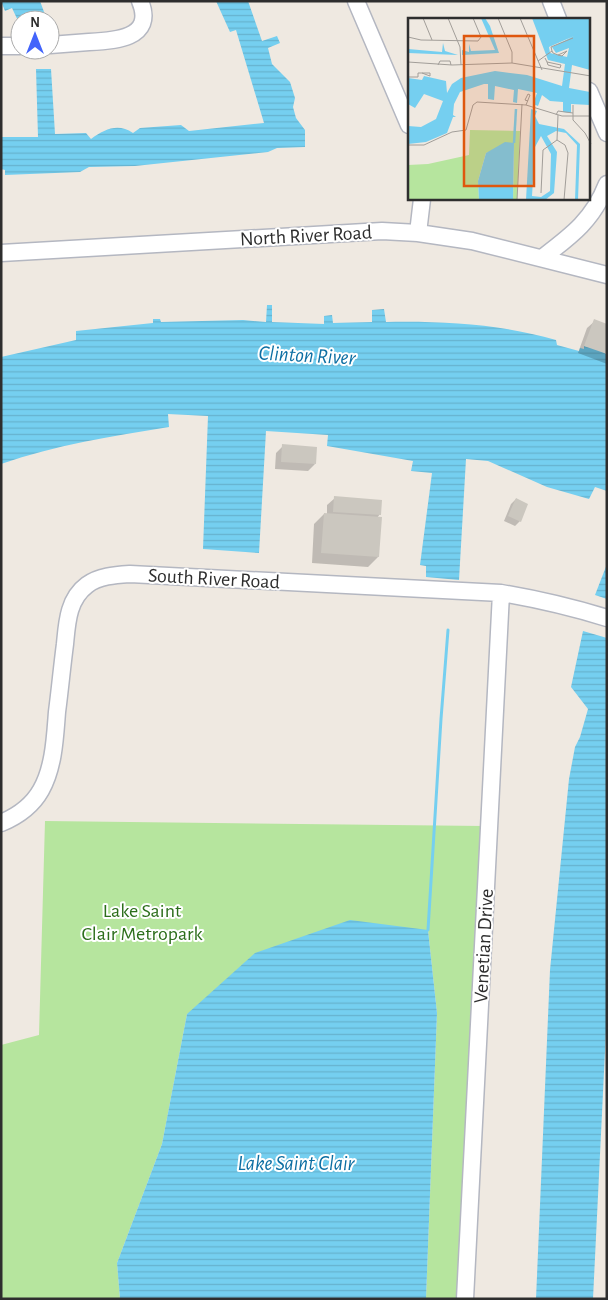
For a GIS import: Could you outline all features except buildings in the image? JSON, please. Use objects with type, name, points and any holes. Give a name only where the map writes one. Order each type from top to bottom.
[{"type":"street","points":[[60,44],[117,40],[129,36],[140,28],[143,17],[140,1]]},
{"type":"street","points":[[356,1],[408,123]]},
{"type":"street","points":[[551,1],[558,18]]},
{"type":"street","points":[[590,93],[607,133]]},
{"type":"street","points":[[542,258],[583,224],[595,209],[607,184]]},
{"type":"street","points":[[418,233],[422,200]]},
{"type":"street","name":"North River Road","points":[[1,253],[382,231],[418,233],[472,241],[607,275]]},
{"type":"street","name":"South River Road","points":[[1,823],[23,812],[37,796],[46,780],[55,739],[65,636],[70,610],[77,596],[87,585],[94,581],[109,576],[130,574],[500,594],[546,600],[607,618]]},
{"type":"street","name":"Venetian Drive","points":[[465,1299],[500,594]]},
{"type":"green space","name":"Lake Saint Clair Metropark","points":[[45,821],[484,826],[462,1299],[426,1299],[437,1013],[428,930],[187,1014],[162,1144],[117,1263],[120,1299],[1,1299],[1,1045],[39,1035]]},
{"type":"water","points":[[1,1],[40,1],[43,10],[13,10],[12,8],[5,11]]},
{"type":"water","points":[[216,1],[248,1],[262,41],[277,36],[280,43],[268,48],[272,64],[290,82],[295,98],[293,107],[296,118],[305,130],[305,147],[277,148],[268,152],[135,166],[89,167],[80,172],[5,175],[5,170],[1,169],[1,137],[38,137],[36,69],[51,69],[55,134],[86,133],[91,139],[101,132],[112,128],[122,128],[133,133],[140,128],[181,125],[189,131],[264,123],[236,30],[230,32]]},
{"type":"water","name":"Clinton River","points":[[267,305],[272,305],[272,322],[324,324],[324,316],[332,315],[333,323],[372,322],[372,310],[384,309],[386,322],[451,323],[493,327],[556,340],[557,345],[579,351],[580,348],[584,349],[584,346],[601,350],[607,355],[607,491],[595,487],[589,499],[547,487],[488,461],[466,459],[459,580],[426,577],[426,566],[420,565],[432,473],[411,471],[413,461],[327,446],[328,435],[266,431],[259,553],[203,549],[208,416],[168,414],[169,427],[63,446],[1,464],[1,357],[76,340],[76,331],[153,323],[153,319],[160,319],[161,322],[243,320],[266,322]]},
{"type":"water","points":[[607,564],[607,599],[595,595]]},
{"type":"water","points":[[583,631],[607,638],[607,1010],[593,1299],[536,1299],[550,970],[569,779],[575,747],[588,709],[571,687]]},
{"type":"water","name":"Lake Saint Clair","points":[[350,920],[428,930],[437,1013],[426,1299],[120,1299],[117,1263],[162,1144],[187,1014],[255,953]]},
{"type":"waterway","points":[[428,930],[448,630]]}]
